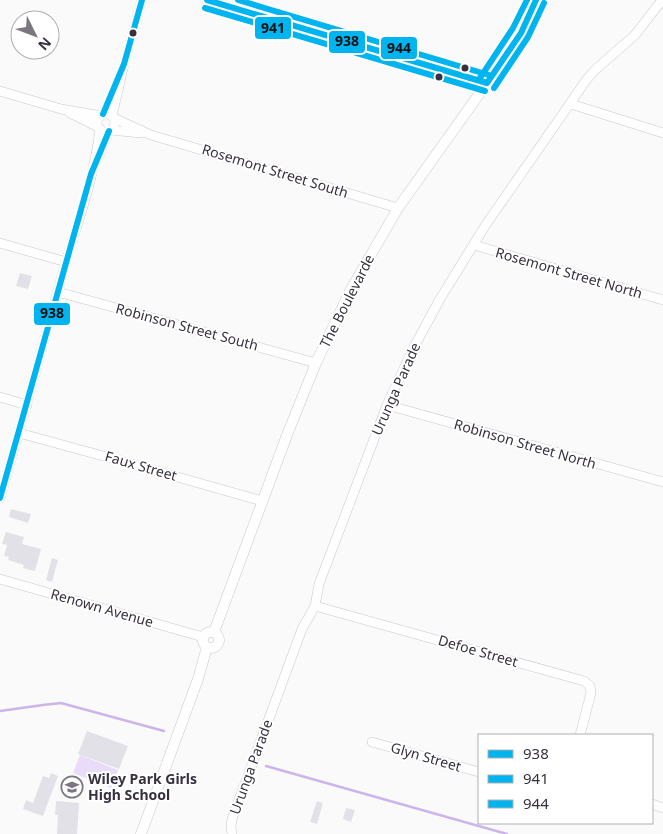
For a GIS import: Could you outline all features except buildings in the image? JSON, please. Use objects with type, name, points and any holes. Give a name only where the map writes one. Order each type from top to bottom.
[{"type":"street","points":[[105,129],[97,122],[107,116],[142,0]]},
{"type":"street","points":[[207,0],[486,83]]},
{"type":"street","name":"The Boulevarde","points":[[214,632],[262,501],[316,363],[350,292],[398,208],[517,41],[536,0]]},
{"type":"street","name":"Urunga Parade","points":[[232,834],[231,823],[238,802],[302,629],[315,606],[319,584],[387,405],[414,347],[440,299],[485,226],[588,79],[596,69],[634,35],[662,0]]},
{"type":"street","name":"Rosemont Street South","points":[[0,92],[60,109],[107,116],[151,134],[398,208]]},
{"type":"street","points":[[571,104],[663,133]]},
{"type":"street","name":"Rosemont Street South","points":[[60,109],[105,129],[151,134]]},
{"type":"street","points":[[0,498],[105,129],[114,124],[107,116]]},
{"type":"street","points":[[0,243],[66,262]]},
{"type":"street","name":"Rosemont Street North","points":[[474,245],[663,300]]},
{"type":"street","name":"Robinson Street South","points":[[58,292],[316,363]]},
{"type":"street","points":[[0,397],[27,405]]},
{"type":"street","name":"Robinson Street North","points":[[387,405],[663,482]]},
{"type":"street","name":"Faux Street","points":[[19,433],[114,458],[262,501]]},
{"type":"street","name":"Renown Avenue","points":[[0,579],[203,637]]},
{"type":"street","name":"Defoe Street","points":[[315,606],[584,681],[590,686],[592,693],[580,734]]},
{"type":"street","points":[[208,632],[214,632],[218,635],[218,643],[213,648],[208,647],[204,644],[203,637],[208,632]]},
{"type":"street","points":[[140,834],[198,679],[208,647]]},
{"type":"street","name":"Glyn Street","points":[[372,742],[478,772]]},
{"type":"shaded area","points":[[80,755],[118,770],[111,788],[73,773]]},
{"type":"waterway","points":[[0,711],[61,703],[164,731]]},
{"type":"waterway","points":[[266,766],[507,834]]},
{"type":"transit line","name":"938","points":[[103,114],[124,64],[142,0]]},
{"type":"transit line","name":"938","points":[[207,0],[487,83]]},
{"type":"transit line","name":"944","points":[[238,0],[489,75]]},
{"type":"transit line","name":"944","points":[[480,78],[513,28],[527,0]]},
{"type":"transit line","name":"938","points":[[487,83],[521,33],[536,0]]},
{"type":"transit line","name":"941","points":[[494,88],[528,37],[544,3]]},
{"type":"transit line","name":"941","points":[[205,8],[485,91]]},
{"type":"transit line","name":"938","points":[[0,498],[91,174],[109,131]]},
{"type":"place","name":"Wiley Park Girls High School","points":[[72,787]]}]
